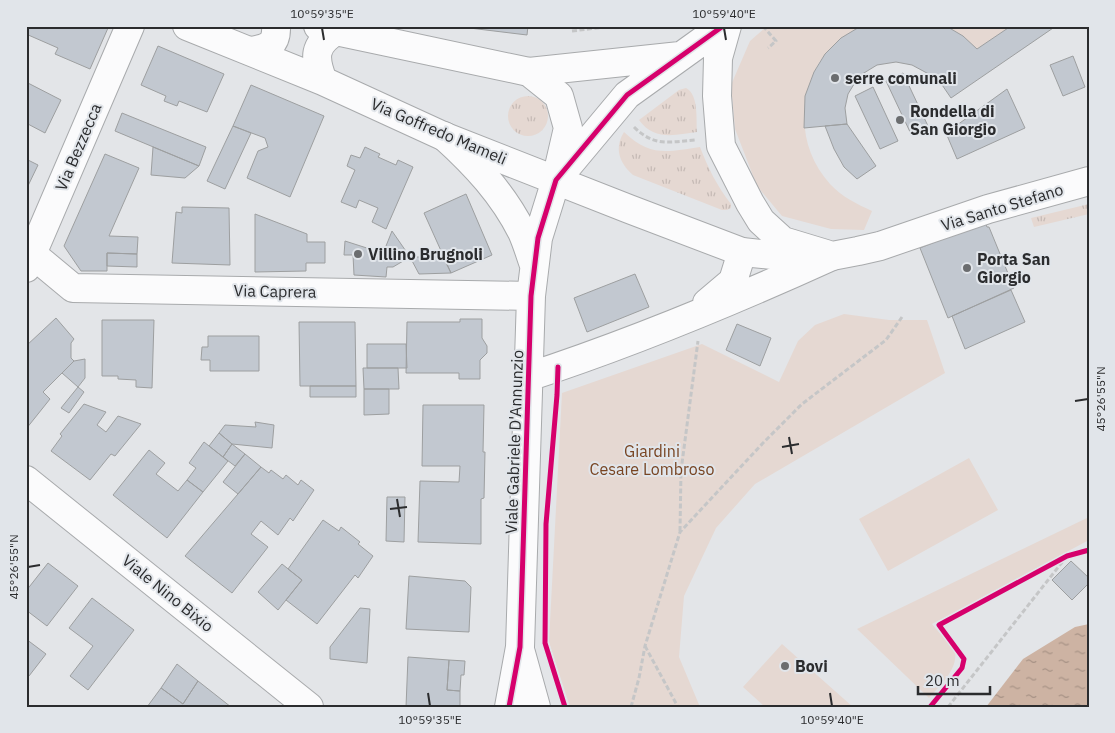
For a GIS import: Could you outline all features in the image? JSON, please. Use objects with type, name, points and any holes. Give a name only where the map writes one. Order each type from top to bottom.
[{"type":"street","name":"Via Bezzecca","points":[[29,261],[130,26]]},
{"type":"street","name":"Via Goffredo Mameli","points":[[186,26],[324,81],[443,136],[742,252],[791,257],[832,256],[880,246],[915,234]]},
{"type":"street","points":[[251,52],[264,49],[272,43],[276,36],[276,26]]},
{"type":"street","points":[[556,180],[627,95],[723,26]]},
{"type":"street","points":[[727,26],[718,58],[717,96],[721,146],[761,221],[783,241],[832,256]]},
{"type":"street","points":[[324,81],[318,68],[317,55],[327,29],[529,72],[681,56]]},
{"type":"street","points":[[529,72],[559,96],[568,128],[556,180]]},
{"type":"street","name":"Viale Gabriele D'Annunzio","points":[[443,136],[466,156],[506,205],[522,233],[534,266]]},
{"type":"street","name":"Viale Gabriele D'Annunzio","points":[[509,707],[520,647],[531,296],[538,238],[556,180]]},
{"type":"street","name":"Via Santo Stefano","points":[[915,234],[988,209],[1089,181]]},
{"type":"street","name":"Via Goffredo Mameli","points":[[693,316],[734,281],[742,252]]},
{"type":"street","name":"Via Goffredo Mameli","points":[[528,377],[693,316],[760,289],[832,256]]},
{"type":"street","name":"Via Caprera","points":[[29,261],[72,288],[531,296]]},
{"type":"street","name":"Viale Nino Bixio","points":[[26,480],[309,707]]},
{"type":"street","name":"Viale Gabriele D'Annunzio","points":[[520,647],[536,707]]},
{"type":"path","points":[[572,31],[613,26]]},
{"type":"path","points":[[763,26],[776,41],[768,48]]},
{"type":"path","points":[[630,124],[639,132],[660,143],[703,140]]},
{"type":"path","points":[[631,707],[645,646],[680,532],[681,471],[697,352],[693,316]]},
{"type":"path","points":[[680,532],[802,404],[886,340],[902,317]]},
{"type":"path","points":[[948,707],[1067,556]]},
{"type":"path","points":[[645,646],[678,707]]},
{"type":"green space","points":[[767,26],[861,26],[833,47],[818,64],[807,95],[804,122],[809,148],[821,173],[840,193],[872,211],[864,230],[831,229],[782,216],[757,186],[735,129],[731,85],[750,41]]},
{"type":"green space","points":[[946,26],[1011,26],[977,49],[963,36]]},
{"type":"green space","points":[[686,88],[690,91],[695,102],[697,132],[673,135],[658,134],[645,127],[639,120],[679,90]]},
{"type":"green space","points":[[524,96],[532,96],[539,99],[545,105],[548,116],[545,127],[539,133],[532,136],[524,136],[517,133],[511,127],[508,120],[508,112],[511,105],[517,99]]},
{"type":"green space","points":[[624,132],[642,146],[659,151],[700,147],[713,177],[731,204],[731,208],[722,210],[633,175],[621,160],[619,144]]},
{"type":"green space","points":[[1089,204],[1089,214],[1034,227],[1031,218]]},
{"type":"green space","name":"Giardini Cesare Lombroso","points":[[844,314],[889,320],[927,320],[945,373],[755,484],[716,528],[684,596],[679,657],[700,707],[570,707],[549,642],[562,393],[702,344],[779,382],[798,341],[815,325]]},
{"type":"green space","points":[[969,458],[998,510],[888,571],[859,519]]},
{"type":"green space","points":[[1089,517],[1089,540],[932,624],[955,651],[955,658],[951,671],[929,698],[857,629]]},
{"type":"green space","name":"Bovi","points":[[782,644],[853,707],[765,707],[743,687]]},
{"type":"water","points":[[1089,624],[1089,707],[986,707],[1023,659],[1075,627]]},
{"type":"building","points":[[26,26],[104,26],[108,28],[90,69],[55,54],[58,48],[26,34]]},
{"type":"building","points":[[453,26],[528,26],[527,35]]},
{"type":"building","name":"serre comunali","points":[[861,26],[946,26],[963,36],[977,49],[1011,26],[1056,26],[951,98],[938,79],[912,65],[896,62],[877,65],[859,76],[848,94],[845,108],[847,124],[804,128],[805,96],[814,72],[825,54],[841,38]]},
{"type":"building","points":[[158,46],[224,74],[207,112],[179,101],[177,106],[164,101],[166,96],[141,85]]},
{"type":"building","points":[[1073,56],[1085,87],[1063,96],[1050,65]]},
{"type":"building","points":[[903,73],[928,126],[911,134],[886,81]]},
{"type":"building","points":[[26,82],[61,100],[45,133],[26,123]]},
{"type":"building","points":[[251,85],[324,116],[290,197],[247,178],[258,151],[268,147],[265,138],[233,126]]},
{"type":"building","points":[[873,87],[898,141],[880,149],[855,96]]},
{"type":"building","points":[[1007,89],[1025,128],[957,159],[946,133]]},
{"type":"building","points":[[122,113],[206,147],[199,166],[115,131]]},
{"type":"building","points":[[847,124],[876,166],[857,179],[844,167],[834,149],[825,126]]},
{"type":"building","points":[[233,126],[251,133],[225,189],[207,181]]},
{"type":"building","points":[[153,147],[199,166],[185,178],[151,175]]},
{"type":"building","points":[[365,147],[380,154],[378,157],[396,165],[398,160],[413,167],[386,229],[372,222],[378,208],[359,200],[356,208],[341,202],[355,170],[347,166],[351,155],[360,158]]},
{"type":"building","points":[[105,154],[139,168],[109,236],[138,237],[137,254],[107,253],[107,271],[81,271],[64,246]]},
{"type":"building","points":[[26,159],[38,165],[26,190]]},
{"type":"building","points":[[466,194],[492,255],[451,273],[424,213]]},
{"type":"building","points":[[182,207],[229,208],[230,265],[172,263],[176,212],[182,213]]},
{"type":"building","points":[[255,214],[307,234],[307,242],[325,242],[325,263],[306,263],[306,271],[255,272]]},
{"type":"building","name":"Porta San Giorgio","points":[[985,222],[987,227],[989,227],[1014,288],[948,318],[920,248]]},
{"type":"building","name":"Villino Brugnoli","points":[[392,231],[410,257],[393,267],[387,267],[386,277],[354,275],[353,255],[344,255],[345,241],[373,250],[371,254],[382,256]]},
{"type":"building","points":[[107,253],[137,254],[137,267],[107,266]]},
{"type":"building","points":[[410,257],[443,257],[451,273],[419,274]]},
{"type":"building","points":[[635,274],[649,307],[587,332],[574,298]]},
{"type":"building","points":[[1011,290],[1025,322],[965,349],[952,316]]},
{"type":"building","points":[[56,318],[74,339],[71,343],[71,358],[74,361],[43,392],[50,399],[26,429],[26,346]]},
{"type":"building","points":[[460,319],[482,319],[482,338],[487,346],[487,353],[480,360],[480,379],[459,379],[459,373],[406,373],[407,322],[460,322]]},
{"type":"building","points":[[102,320],[154,320],[152,388],[136,387],[136,380],[118,379],[118,376],[102,376]]},
{"type":"building","points":[[299,322],[355,322],[356,386],[300,386]]},
{"type":"building","points":[[737,324],[771,338],[760,366],[726,350]]},
{"type":"building","points":[[208,336],[259,336],[259,371],[210,371],[210,360],[201,360],[202,347],[208,347]]},
{"type":"building","points":[[367,344],[406,344],[407,368],[367,368]]},
{"type":"building","points":[[85,359],[85,378],[78,387],[62,373],[74,361]]},
{"type":"building","points":[[363,368],[398,368],[399,389],[364,389]]},
{"type":"building","points":[[310,386],[356,386],[356,397],[310,397]]},
{"type":"building","points":[[78,387],[84,392],[69,413],[61,408]]},
{"type":"building","points":[[364,389],[389,389],[389,414],[364,415]]},
{"type":"building","points":[[84,404],[106,412],[97,425],[106,432],[118,416],[141,424],[115,456],[111,454],[90,480],[51,451],[62,436],[60,434]]},
{"type":"building","points":[[423,405],[484,405],[483,452],[485,452],[484,498],[481,499],[481,544],[418,542],[420,481],[459,482],[460,466],[422,466]]},
{"type":"building","points":[[255,422],[274,425],[272,448],[232,444],[219,433],[225,425],[256,427]]},
{"type":"building","points":[[219,433],[232,444],[223,457],[209,446]]},
{"type":"building","points":[[204,442],[228,461],[203,492],[187,480],[196,468],[189,463]]},
{"type":"building","points":[[232,444],[245,454],[235,466],[223,457]]},
{"type":"building","points":[[149,450],[165,463],[156,474],[178,491],[187,480],[203,492],[167,538],[113,495]]},
{"type":"building","points":[[245,454],[261,467],[238,494],[223,482]]},
{"type":"building","points":[[261,467],[269,473],[271,470],[283,479],[286,475],[298,485],[301,480],[314,490],[293,521],[290,518],[278,535],[261,521],[251,534],[268,547],[232,593],[185,556]]},
{"type":"building","points":[[387,497],[405,497],[404,542],[386,541]]},
{"type":"building","points":[[323,520],[339,531],[341,527],[360,542],[358,544],[373,556],[358,578],[355,575],[317,624],[286,600],[302,580],[288,569]]},
{"type":"building","points":[[1071,561],[1089,578],[1089,583],[1072,600],[1052,580]]},
{"type":"building","points":[[48,563],[78,586],[47,626],[26,610],[26,591]]},
{"type":"building","points":[[282,564],[302,580],[278,610],[258,592]]},
{"type":"building","points":[[409,576],[465,581],[471,587],[469,632],[406,629]]},
{"type":"building","points":[[92,598],[134,630],[88,690],[70,676],[93,646],[69,628]]},
{"type":"building","points":[[360,608],[370,609],[367,663],[330,659],[330,647]]},
{"type":"building","points":[[26,639],[46,654],[29,676],[26,674]]},
{"type":"building","points":[[408,657],[449,660],[447,690],[460,691],[460,707],[406,707]]},
{"type":"building","points":[[449,660],[465,661],[464,675],[461,675],[460,691],[447,690]]},
{"type":"building","points":[[177,664],[198,681],[183,704],[161,688]]},
{"type":"building","points":[[198,681],[231,707],[147,707],[161,688],[183,704]]},
{"type":"cycle path","points":[[509,707],[520,647],[531,296],[538,238],[556,180],[627,95],[723,26]]},
{"type":"cycle path","points":[[558,367],[546,524],[545,643],[565,707]]},
{"type":"cycle path","points":[[930,707],[962,668],[964,659],[939,625],[1067,556],[1089,550]]},
{"type":"place","name":"serre comunali","points":[[835,78]]},
{"type":"place","name":"Rondella di San Giorgio","points":[[900,120]]},
{"type":"place","name":"Villino Brugnoli","points":[[358,254]]},
{"type":"place","name":"Porta San Giorgio","points":[[967,268]]},
{"type":"place","name":"Bovi","points":[[785,666]]}]
